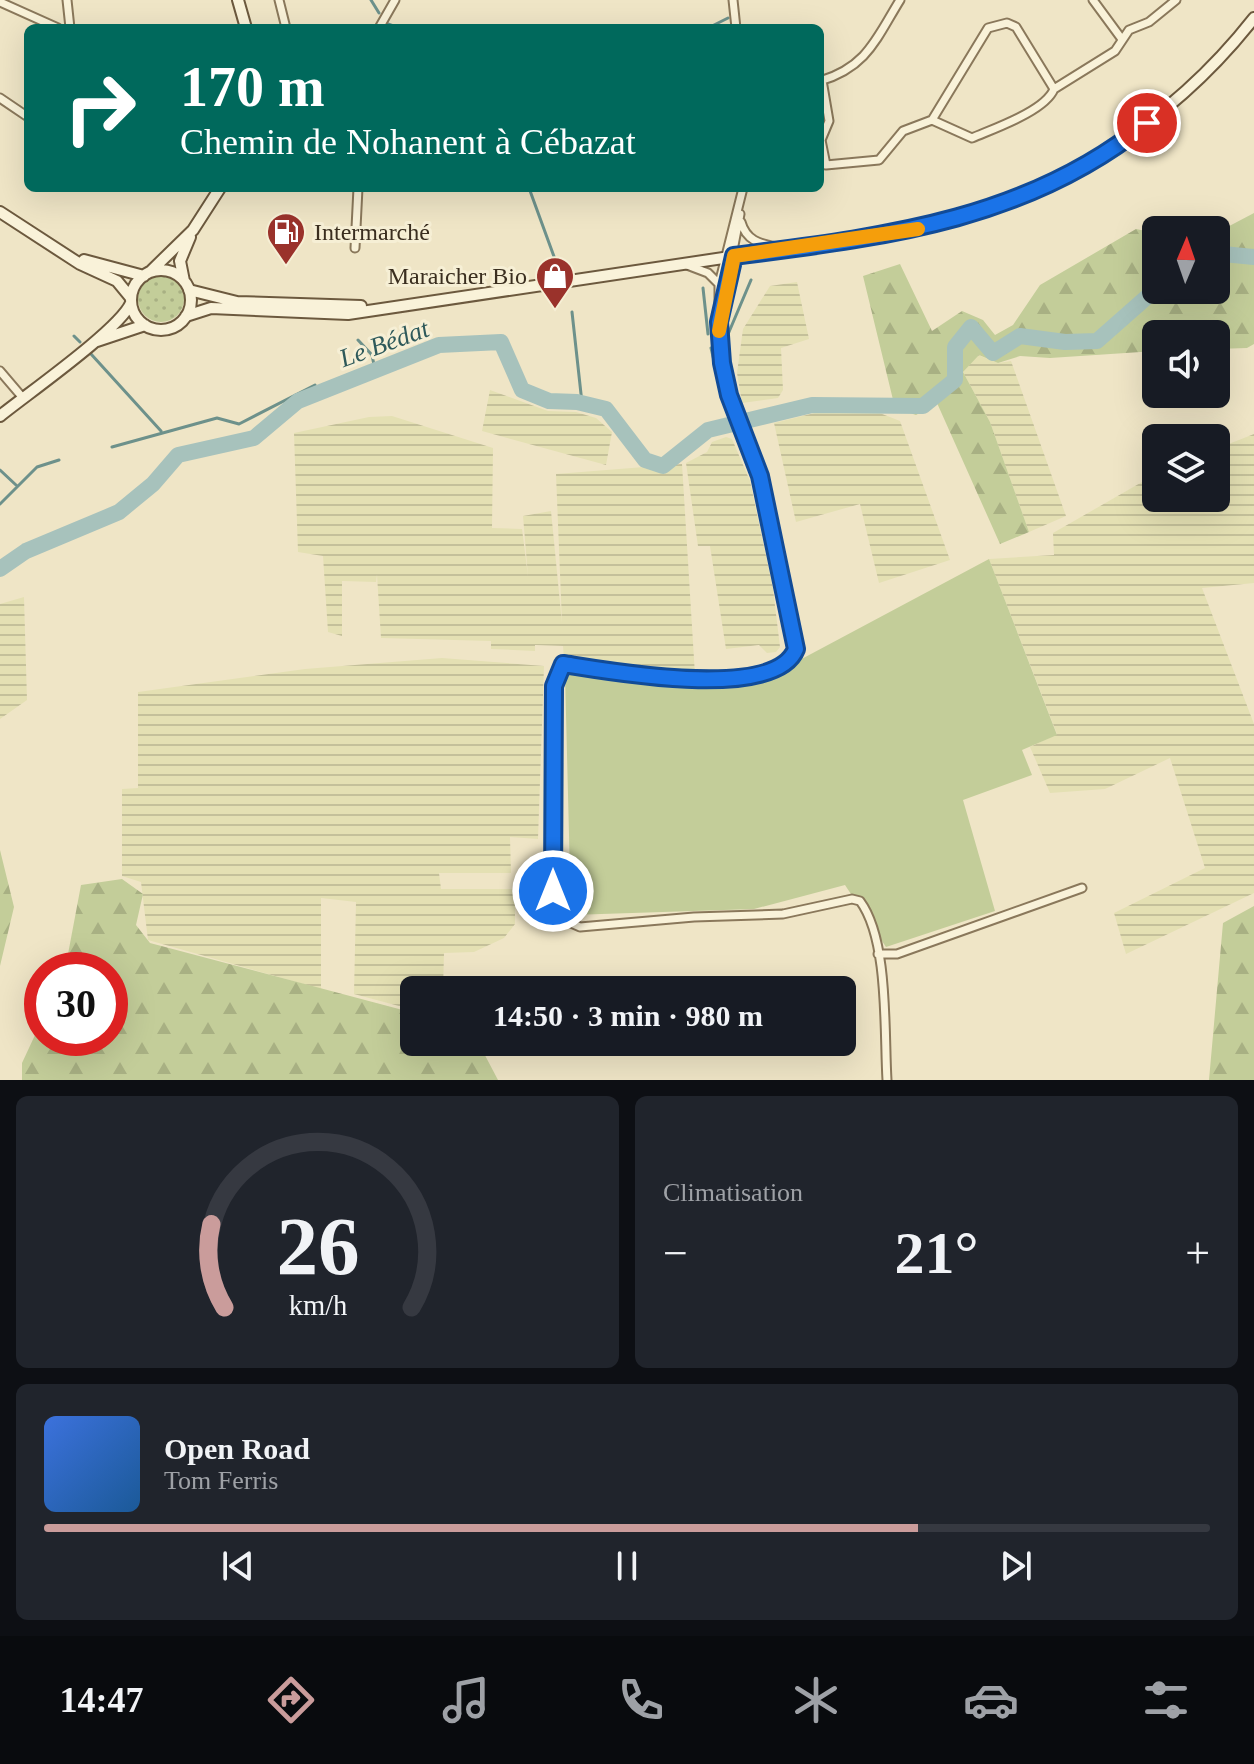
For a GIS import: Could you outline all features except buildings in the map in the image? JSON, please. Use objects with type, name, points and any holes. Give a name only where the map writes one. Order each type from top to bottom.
[{"type":"main road","points":[[238,0],[245,24]]},
{"type":"main road","points":[[0,212],[80,264],[117,281],[145,325],[158,330],[171,328],[203,308],[324,315],[791,248],[959,219],[1011,202],[1057,181],[1131,136],[1163,111],[1208,71],[1254,18]]},
{"type":"main road","points":[[186,316],[191,303],[180,261],[193,230],[217,192]]},
{"type":"main road","points":[[0,416],[124,315],[146,275],[193,230]]},
{"type":"main road","points":[[42,240],[82,259],[146,275],[171,272],[186,286],[237,302],[325,307],[401,305]]},
{"type":"main road","points":[[92,343],[145,325]]},
{"type":"street","points":[[67,0],[70,24]]},
{"type":"street","points":[[279,0],[285,24]]},
{"type":"street","points":[[381,24],[395,0]]},
{"type":"street","points":[[733,0],[736,24]]},
{"type":"street","points":[[824,80],[845,73],[858,64],[875,43],[900,0]]},
{"type":"street","points":[[1093,0],[1121,38]]},
{"type":"street","points":[[932,120],[972,138],[1016,119],[1051,98],[1054,89],[1115,51],[1129,30],[1149,22],[1176,0]]},
{"type":"street","points":[[0,2],[49,24]]},
{"type":"street","points":[[824,167],[879,160],[903,131],[932,120],[988,28],[994,24],[1007,23],[1016,27],[1054,89]]},
{"type":"street","points":[[824,96],[829,121],[824,133]]},
{"type":"street","points":[[0,98],[24,114]]},
{"type":"street","points":[[355,248],[358,192]]},
{"type":"street","points":[[719,322],[728,257],[742,192]]},
{"type":"street","points":[[739,206],[745,234],[754,241],[791,248]]},
{"type":"street","points":[[740,217],[719,284],[722,363],[737,416],[760,476],[796,649],[792,659],[766,671],[710,679],[630,675],[563,664],[554,686],[554,907],[562,919],[580,927],[694,917],[783,914],[852,899],[860,901],[866,908],[878,954],[887,1080]]},
{"type":"street","points":[[684,264],[708,273],[719,284]]},
{"type":"street","points":[[0,371],[23,398]]},
{"type":"street","points":[[878,954],[897,954],[1082,888]]},
{"type":"shaded area","points":[[797,282],[809,339],[781,348],[783,390],[778,398],[742,403],[737,373],[743,329],[770,286]]},
{"type":"shaded area","points":[[978,355],[998,363],[1011,361],[1066,516],[1029,532],[990,422],[963,372]]},
{"type":"shaded area","points":[[490,390],[548,411],[576,412],[596,418],[612,432],[606,465],[482,431]]},
{"type":"shaded area","points":[[839,407],[872,410],[900,421],[950,560],[879,583],[860,504],[796,522],[774,423]]},
{"type":"shaded area","points":[[392,416],[493,448],[492,528],[522,529],[528,576],[523,516],[551,511],[562,623],[556,474],[682,464],[695,675],[564,659],[563,646],[535,645],[535,651],[491,649],[491,641],[381,638],[377,575],[376,582],[342,581],[342,636],[328,632],[323,556],[298,552],[294,433],[369,417]]},
{"type":"shaded area","points":[[1254,434],[1254,583],[1202,588],[1254,724],[1254,893],[1126,954],[1114,913],[1205,868],[1170,758],[1105,789],[1050,793],[1030,747],[1057,734],[989,559],[1054,555],[1053,533],[1142,482],[1142,512],[1230,512],[1230,443]]},
{"type":"shaded area","points":[[726,437],[732,439],[750,481],[773,589],[780,647],[776,652],[767,653],[759,645],[726,649],[710,546],[698,546],[686,463],[707,452],[712,442]]},
{"type":"shaded area","points":[[24,597],[27,700],[0,719],[0,604]]},
{"type":"shaded area","points":[[442,658],[544,666],[538,839],[510,837],[511,873],[439,873],[441,889],[515,889],[515,924],[504,938],[474,952],[444,953],[443,976],[400,976],[400,1006],[354,994],[356,902],[321,898],[321,989],[148,940],[141,882],[122,876],[122,789],[138,788],[138,692],[305,669]]},
{"type":"green space","points":[[1254,213],[1254,344],[1247,348],[1230,349],[1230,320],[1142,320],[1142,352],[1050,358],[1020,356],[998,363],[979,355],[963,372],[990,422],[1029,532],[1000,544],[937,403],[916,415],[895,408],[863,276],[900,264],[932,331],[962,311],[983,320],[995,335],[1013,325],[1040,285],[1136,229],[1142,230],[1142,304],[1230,304],[1230,226]]},
{"type":"green space","points":[[161,276],[177,283],[184,299],[177,315],[161,322],[145,315],[138,299],[145,283]]},
{"type":"green space","points":[[989,559],[1057,735],[1022,750],[1032,775],[963,800],[995,911],[886,947],[845,885],[754,909],[571,915],[565,674],[693,684],[752,677],[796,662]]},
{"type":"green space","points":[[0,850],[14,907],[0,966]]},
{"type":"green space","points":[[122,879],[143,894],[136,925],[150,943],[400,1009],[400,1056],[485,1056],[498,1080],[22,1080],[25,1056],[128,1056],[128,952],[68,952],[81,885]]},
{"type":"green space","points":[[1254,906],[1254,1080],[1209,1080],[1223,923]]},
{"type":"waterway","points":[[371,0],[379,13]]},
{"type":"waterway","points":[[716,24],[728,18]]},
{"type":"waterway","points":[[530,192],[556,262]]},
{"type":"waterway","name":"Le Bédat","points":[[1230,255],[1254,257]]},
{"type":"waterway","points":[[726,339],[751,280]]},
{"type":"waterway","points":[[703,288],[708,334]]},
{"type":"waterway","name":"Le Bédat","points":[[0,569],[26,551],[119,512],[153,484],[178,455],[254,438],[298,401],[439,345],[501,342],[522,390],[549,401],[577,402],[606,409],[645,460],[663,466],[708,430],[812,405],[923,406],[955,380],[955,347],[971,327],[993,353],[1020,336],[1065,342],[1097,341],[1142,301]]},
{"type":"waterway","points":[[572,312],[582,403]]},
{"type":"waterway","points":[[74,336],[80,342]]},
{"type":"waterway","points":[[358,340],[372,355],[375,370]]},
{"type":"waterway","points":[[711,348],[723,399]]},
{"type":"waterway","points":[[91,354],[161,431]]},
{"type":"waterway","points":[[112,447],[217,418],[239,424],[315,385]]},
{"type":"waterway","name":"Le Bédat","points":[[728,414],[730,421],[738,419]]},
{"type":"waterway","points":[[0,504],[37,467],[59,460]]},
{"type":"waterway","points":[[0,470],[16,485]]},
{"type":"slow traffic","points":[[719,331],[734,256],[918,229]]},
{"type":"place","name":"Intermarché","points":[[286,266]]},
{"type":"place","name":"Maraicher Bio","points":[[555,310]]},
{"type":"route","points":[[553,891],[554,686],[563,664],[630,675],[710,679],[778,668],[792,659],[796,649],[760,476],[729,395],[722,363],[719,322],[734,256],[924,228],[971,216],[1057,181],[1098,158],[1147,123]]}]
